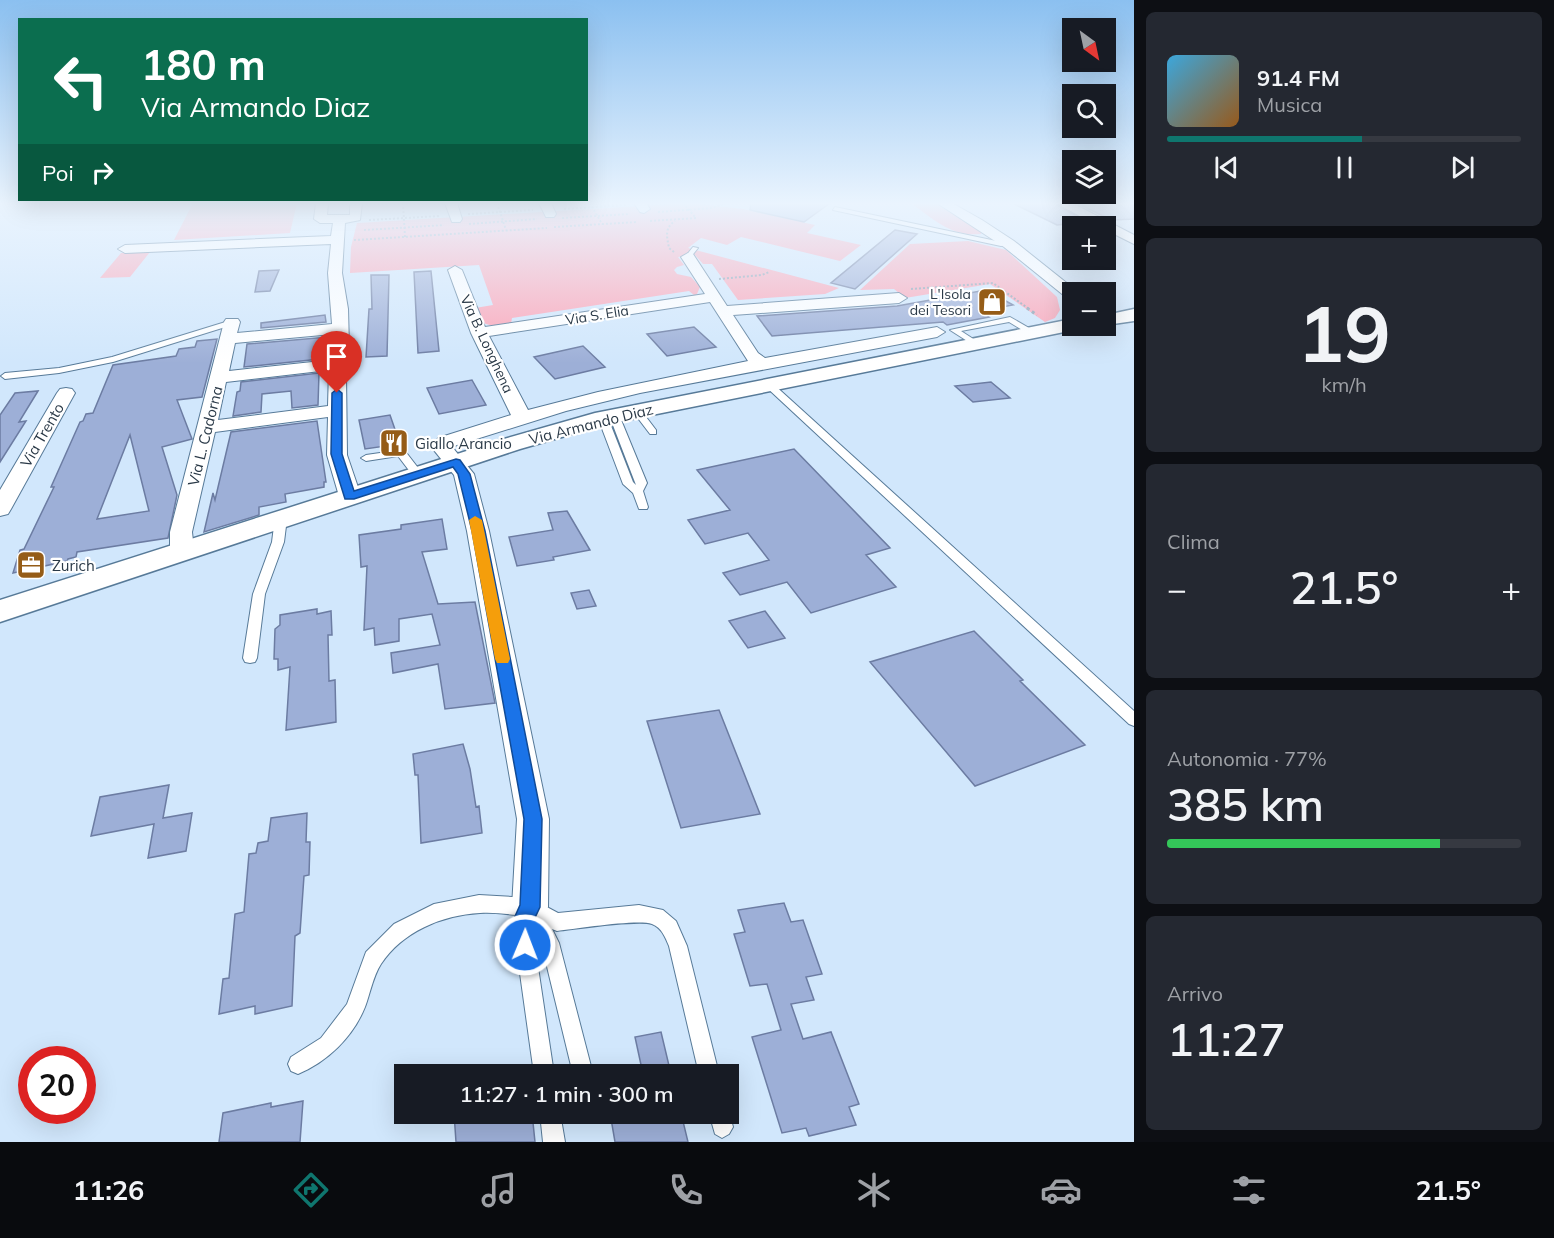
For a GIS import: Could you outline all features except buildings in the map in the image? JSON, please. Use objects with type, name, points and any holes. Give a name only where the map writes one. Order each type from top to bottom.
[{"type":"street","points":[[337,256],[335,273],[340,328],[337,454],[350,496]]},
{"type":"street","points":[[689,256],[765,374]]},
{"type":"street","points":[[1021,256],[1062,300]]},
{"type":"street","name":"Via B. Longhena","points":[[455,270],[479,333],[522,417]]},
{"type":"street","name":"Via S. Elia","points":[[479,333],[716,297]]},
{"type":"street","points":[[724,311],[899,298]]},
{"type":"street","points":[[1116,313],[1134,310]]},
{"type":"street","name":"Via Armando Diaz","points":[[0,611],[350,496],[618,415],[765,374],[935,342],[975,344],[1032,332],[1062,314]]},
{"type":"street","points":[[1116,314],[1134,315]]},
{"type":"street","points":[[230,331],[340,328]]},
{"type":"street","name":"Via L. Cadorna","points":[[182,550],[181,532],[230,331]]},
{"type":"street","points":[[530,907],[533,819],[478,531],[464,474],[443,449],[445,442],[522,417],[617,393],[765,374],[912,336],[935,342]]},
{"type":"street","points":[[220,377],[339,364]]},
{"type":"street","name":"Via Trento","points":[[0,508],[66,393]]},
{"type":"street","points":[[208,427],[337,410]]},
{"type":"lane","points":[[5,376],[51,371],[131,354],[201,329],[230,331]]},
{"type":"lane","points":[[765,374],[1134,720]]},
{"type":"lane","points":[[618,415],[653,432]]},
{"type":"lane","points":[[618,415],[628,484],[638,491],[644,507]]},
{"type":"lane","points":[[366,458],[401,453],[418,475]]},
{"type":"lane","points":[[250,658],[259,594],[278,542],[281,518]]},
{"type":"lane","points":[[298,1064],[328,1045],[354,1010],[374,959],[400,930],[434,913],[479,904],[530,907],[556,922],[639,914],[657,916],[670,927],[678,946],[707,1064]]},
{"type":"lane","points":[[530,907],[522,923],[543,1064]]},
{"type":"lane","points":[[530,907],[550,943],[580,1064]]},
{"type":"lane","points":[[552,1124],[554,1142]]},
{"type":"path","points":[[704,280],[762,275],[769,272]]},
{"type":"shaded area","points":[[118,256],[147,256],[130,277],[100,278]]},
{"type":"shaded area","points":[[351,256],[684,256],[678,257],[684,265],[674,270],[677,274],[691,277],[700,287],[694,295],[689,291],[512,318],[511,324],[493,326],[483,323],[475,308],[493,305],[479,265],[350,273]]},
{"type":"shaded area","points":[[696,256],[719,256],[839,288],[825,294],[738,300],[712,264],[703,264]]},
{"type":"shaded area","points":[[821,256],[846,256],[840,261]]},
{"type":"shaded area","points":[[897,256],[1013,256],[1057,297],[1060,310],[1055,318],[1045,322],[990,284],[905,298],[894,289],[860,290]]},
{"type":"slow traffic","points":[[475,520],[503,659]]},
{"type":"place","name":"L'Isola dei Tesori","points":[[992,302]]},
{"type":"place","name":"Giallo Arancio","points":[[394,443]]},
{"type":"place","name":"Zurich","points":[[31,565]]},
{"type":"route","points":[[337,393],[337,454],[340,472],[350,496],[456,463],[464,474],[478,531],[533,819],[530,907],[522,923],[525,945]]}]
